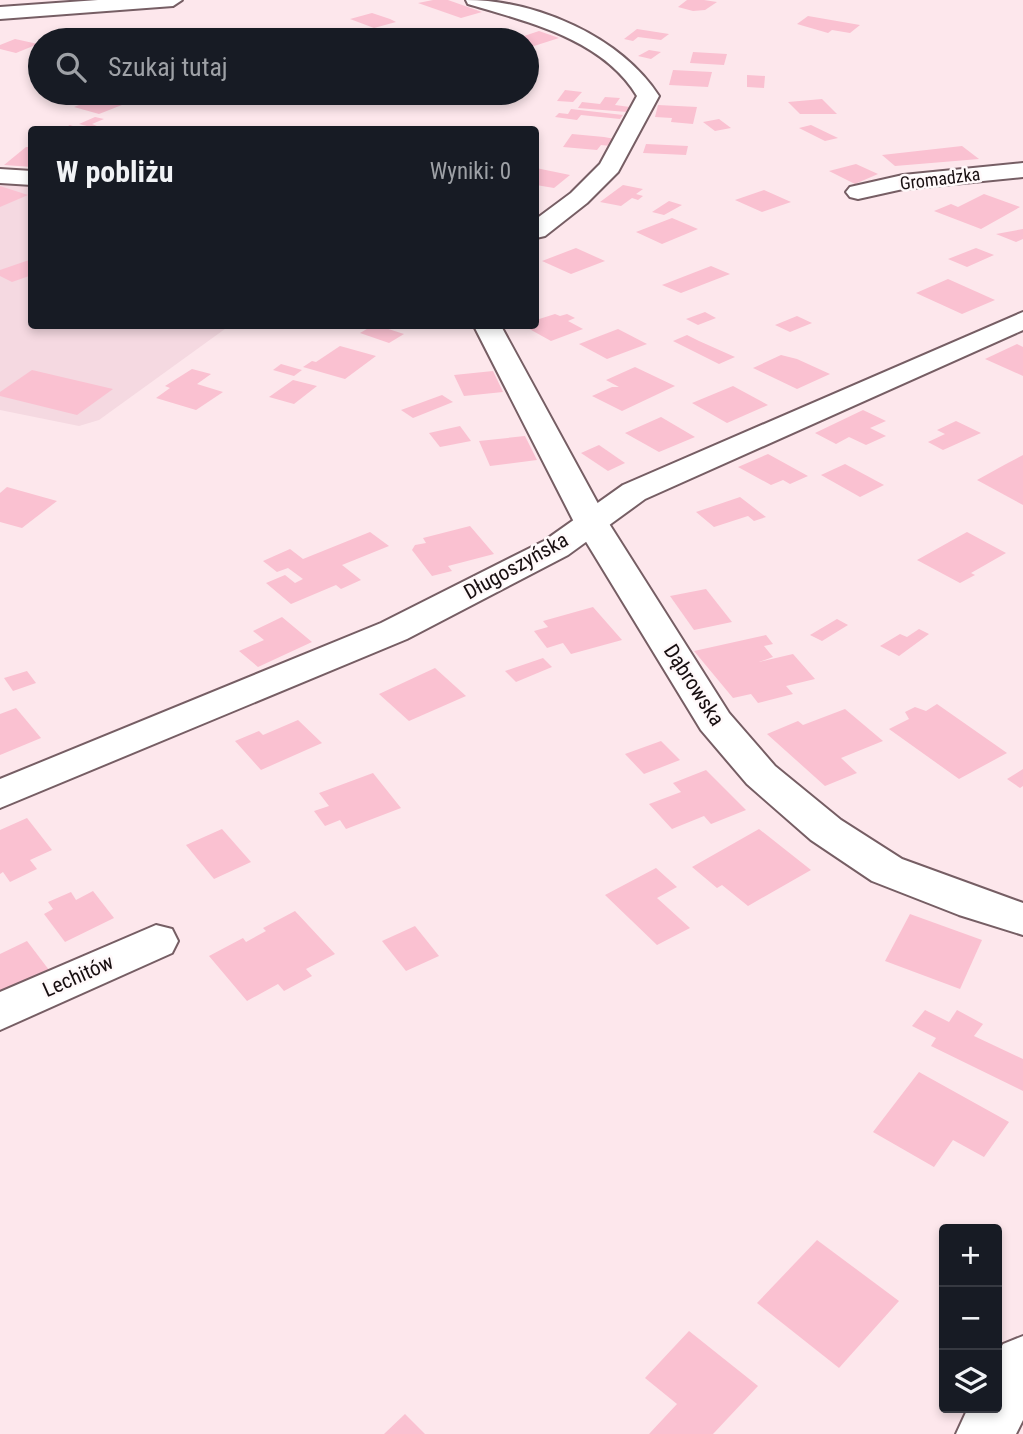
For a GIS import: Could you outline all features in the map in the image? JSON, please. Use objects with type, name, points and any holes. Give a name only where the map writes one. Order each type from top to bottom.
[{"type":"street","points":[[0,13],[173,0]]},
{"type":"street","points":[[475,0],[559,27],[596,46],[642,82],[648,96],[610,167],[579,198],[539,229]]},
{"type":"street","name":"Gromadzka","points":[[858,192],[903,182],[1023,170]]},
{"type":"street","points":[[0,176],[28,178]]},
{"type":"street","name":"Długoszyńska","points":[[0,794],[394,631],[556,548],[634,492],[1023,320]]},
{"type":"street","name":"Dąbrowska","points":[[489,329],[591,522],[715,721],[761,775],[826,830],[887,870],[974,904],[1023,919]]},
{"type":"street","name":"Lechitów","points":[[0,1012],[156,941]]},
{"type":"street","points":[[985,1434],[1023,1363]]},
{"type":"shaded area","points":[[0,184],[28,186],[28,329],[225,329],[99,420],[79,426],[0,410]]},
{"type":"building","points":[[448,0],[482,12],[461,18],[418,3]]},
{"type":"building","points":[[687,0],[717,2],[705,10],[693,11],[678,7]]},
{"type":"building","points":[[372,13],[396,22],[374,28],[350,19]]},
{"type":"building","points":[[808,16],[860,25],[850,33],[832,30],[828,33],[797,24]]},
{"type":"building","points":[[637,29],[669,34],[661,40],[638,37],[633,41],[624,39]]},
{"type":"building","points":[[539,31],[559,38],[539,44]]},
{"type":"building","points":[[15,39],[28,42],[28,48],[16,53],[0,49],[0,45]]},
{"type":"building","points":[[649,50],[661,52],[651,59],[638,56]]},
{"type":"building","points":[[693,52],[727,54],[724,65],[690,63]]},
{"type":"building","points":[[673,70],[712,72],[708,87],[669,85]]},
{"type":"building","points":[[747,75],[765,76],[764,88],[747,87]]},
{"type":"building","points":[[565,90],[582,92],[573,102],[557,101]]},
{"type":"building","points":[[605,97],[620,98],[615,105],[630,107],[627,112],[578,108],[582,102],[600,104]]},
{"type":"building","points":[[822,99],[837,114],[800,114],[788,102]]},
{"type":"building","points":[[79,105],[122,105],[99,114],[74,107]]},
{"type":"building","points":[[658,105],[697,107],[693,124],[655,117]]},
{"type":"building","points":[[571,109],[623,115],[620,119],[581,115],[577,120],[555,117],[559,113],[568,114]]},
{"type":"building","points":[[95,117],[104,119],[92,124],[97,126],[79,124]]},
{"type":"building","points":[[719,119],[731,128],[715,131],[703,122]]},
{"type":"building","points":[[811,125],[838,138],[825,141],[799,128]]},
{"type":"building","points":[[572,134],[615,139],[611,146],[601,145],[597,150],[563,147]]},
{"type":"building","points":[[646,144],[688,146],[686,155],[643,153]]},
{"type":"building","points":[[962,146],[979,159],[895,166],[882,155]]},
{"type":"building","points":[[26,147],[28,147],[28,167],[4,165]]},
{"type":"building","points":[[856,164],[878,174],[855,184],[829,171]]},
{"type":"building","points":[[539,169],[570,175],[554,188],[539,186]]},
{"type":"building","points":[[623,185],[643,189],[636,194],[643,196],[638,200],[632,198],[621,206],[600,202]]},
{"type":"building","points":[[0,186],[28,195],[0,207]]},
{"type":"building","points":[[764,190],[791,202],[762,212],[735,200]]},
{"type":"building","points":[[984,194],[1020,207],[981,229],[934,211],[951,204],[958,207]]},
{"type":"building","points":[[669,201],[682,205],[664,215],[652,212]]},
{"type":"building","points":[[672,218],[698,229],[662,244],[636,232]]},
{"type":"building","points":[[1023,229],[1023,239],[1016,242],[996,234]]},
{"type":"building","points":[[576,248],[605,261],[571,274],[542,261]]},
{"type":"building","points":[[976,248],[994,255],[967,267],[948,259]]},
{"type":"building","points":[[28,260],[28,276],[12,282],[0,276],[0,270]]},
{"type":"building","points":[[711,266],[730,274],[681,293],[662,285]]},
{"type":"building","points":[[948,279],[995,300],[962,314],[916,293]]},
{"type":"building","points":[[705,312],[716,318],[698,325],[686,319]]},
{"type":"building","points":[[555,314],[567,314],[575,318],[568,321],[583,329],[551,341],[529,329],[539,329],[539,319]]},
{"type":"building","points":[[797,316],[812,323],[790,332],[775,325]]},
{"type":"building","points":[[367,329],[388,329],[404,334],[389,343],[360,333]]},
{"type":"building","points":[[618,329],[647,344],[607,359],[579,344]]},
{"type":"building","points":[[687,335],[735,357],[719,364],[673,341]]},
{"type":"building","points":[[1017,344],[1023,347],[1023,376],[985,359]]},
{"type":"building","points":[[340,346],[376,356],[345,379],[303,367],[312,361],[316,362]]},
{"type":"building","points":[[781,355],[830,374],[797,389],[753,368]]},
{"type":"building","points":[[281,364],[302,370],[294,376],[273,370]]},
{"type":"building","points":[[635,367],[675,386],[622,411],[592,396],[612,387],[619,387],[606,380]]},
{"type":"building","points":[[192,369],[211,374],[197,384],[223,392],[196,410],[156,398],[170,388],[165,386]]},
{"type":"building","points":[[32,370],[113,389],[77,415],[0,396],[0,392]]},
{"type":"building","points":[[493,371],[503,392],[464,396],[454,375]]},
{"type":"building","points":[[293,380],[317,386],[294,404],[269,397]]},
{"type":"building","points":[[733,386],[768,405],[727,423],[692,403]]},
{"type":"building","points":[[442,395],[453,402],[413,418],[401,410]]},
{"type":"building","points":[[863,410],[886,421],[870,428],[886,436],[866,445],[849,437],[836,444],[815,433]]},
{"type":"building","points":[[661,417],[695,437],[659,452],[625,433]]},
{"type":"building","points":[[956,421],[981,433],[943,450],[928,442],[945,434],[937,430]]},
{"type":"building","points":[[460,426],[471,441],[440,447],[429,433]]},
{"type":"building","points":[[525,436],[537,460],[490,466],[479,441]]},
{"type":"building","points":[[599,445],[625,463],[608,471],[581,453]]},
{"type":"building","points":[[768,454],[808,476],[790,484],[783,480],[771,485],[738,467]]},
{"type":"building","points":[[1023,455],[1023,505],[977,480],[1006,464]]},
{"type":"building","points":[[845,464],[884,485],[860,497],[821,475]]},
{"type":"building","points":[[7,487],[57,501],[22,528],[0,522],[0,493]]},
{"type":"building","points":[[740,497],[766,517],[754,521],[748,516],[714,527],[696,512]]},
{"type":"building","points":[[470,526],[494,554],[448,566],[452,571],[432,576],[412,550],[415,545],[426,543],[423,538]]},
{"type":"building","points":[[370,532],[389,546],[342,565],[361,580],[341,589],[336,585],[291,604],[266,583],[285,575],[295,583],[303,579],[288,568],[277,572],[263,561],[290,549],[303,559]]},
{"type":"building","points":[[967,532],[1006,553],[971,573],[975,575],[960,583],[917,560]]},
{"type":"building","points":[[706,589],[732,622],[694,630],[670,596]]},
{"type":"building","points":[[593,607],[622,640],[571,654],[563,643],[547,648],[534,631],[548,627],[543,621]]},
{"type":"building","points":[[282,617],[312,642],[258,667],[239,651],[264,640],[253,631]]},
{"type":"building","points":[[837,619],[848,625],[822,641],[810,635]]},
{"type":"building","points":[[919,629],[929,634],[899,656],[880,646],[900,634],[907,637]]},
{"type":"building","points":[[766,635],[773,644],[764,646],[773,657],[759,662],[793,654],[815,679],[786,686],[793,694],[758,703],[751,694],[733,698],[694,651]]},
{"type":"building","points":[[543,658],[552,667],[516,682],[505,671]]},
{"type":"building","points":[[435,668],[466,696],[409,721],[379,694]]},
{"type":"building","points":[[27,671],[36,683],[13,691],[4,678]]},
{"type":"building","points":[[937,704],[1007,753],[959,779],[889,729],[909,719],[905,712],[915,707],[926,711]]},
{"type":"building","points":[[16,708],[41,738],[0,755],[0,714]]},
{"type":"building","points":[[845,709],[883,741],[841,758],[857,773],[825,786],[767,734],[798,721],[803,725]]},
{"type":"building","points":[[298,720],[322,743],[261,770],[235,741],[259,731],[263,735]]},
{"type":"building","points":[[661,741],[680,760],[644,774],[625,754]]},
{"type":"building","points":[[1023,769],[1023,786],[1020,788],[1007,779]]},
{"type":"building","points":[[706,770],[746,810],[711,824],[704,816],[672,829],[649,804],[681,792],[673,783]]},
{"type":"building","points":[[373,773],[401,808],[346,829],[340,820],[325,826],[314,811],[329,806],[319,793]]},
{"type":"building","points":[[27,818],[52,850],[30,860],[37,869],[10,882],[3,872],[0,874],[0,830]]},
{"type":"building","points":[[222,829],[251,862],[214,879],[186,845]]},
{"type":"building","points":[[759,829],[811,870],[748,906],[722,885],[717,888],[692,867]]},
{"type":"building","points":[[656,868],[677,887],[657,898],[690,928],[657,945],[605,895]]},
{"type":"building","points":[[93,891],[114,918],[65,942],[44,914],[53,909],[48,902],[71,892],[76,900]]},
{"type":"building","points":[[295,911],[335,954],[306,969],[312,976],[284,991],[278,984],[247,1001],[209,956],[243,938],[246,942],[266,931],[263,928]]},
{"type":"building","points":[[910,914],[982,940],[960,989],[885,961]]},
{"type":"building","points":[[415,926],[439,956],[406,971],[382,941]]},
{"type":"building","points":[[27,941],[49,970],[0,995],[0,954]]},
{"type":"building","points":[[925,1010],[949,1022],[957,1010],[983,1024],[974,1036],[1023,1059],[1023,1091],[931,1046],[936,1038],[912,1026]]},
{"type":"building","points":[[919,1072],[1009,1122],[984,1157],[953,1140],[934,1167],[873,1132]]},
{"type":"building","points":[[817,1240],[899,1301],[839,1368],[757,1303]]},
{"type":"building","points":[[689,1331],[758,1386],[713,1434],[649,1434],[677,1404],[645,1378]]},
{"type":"building","points":[[405,1414],[425,1434],[384,1434]]}]
